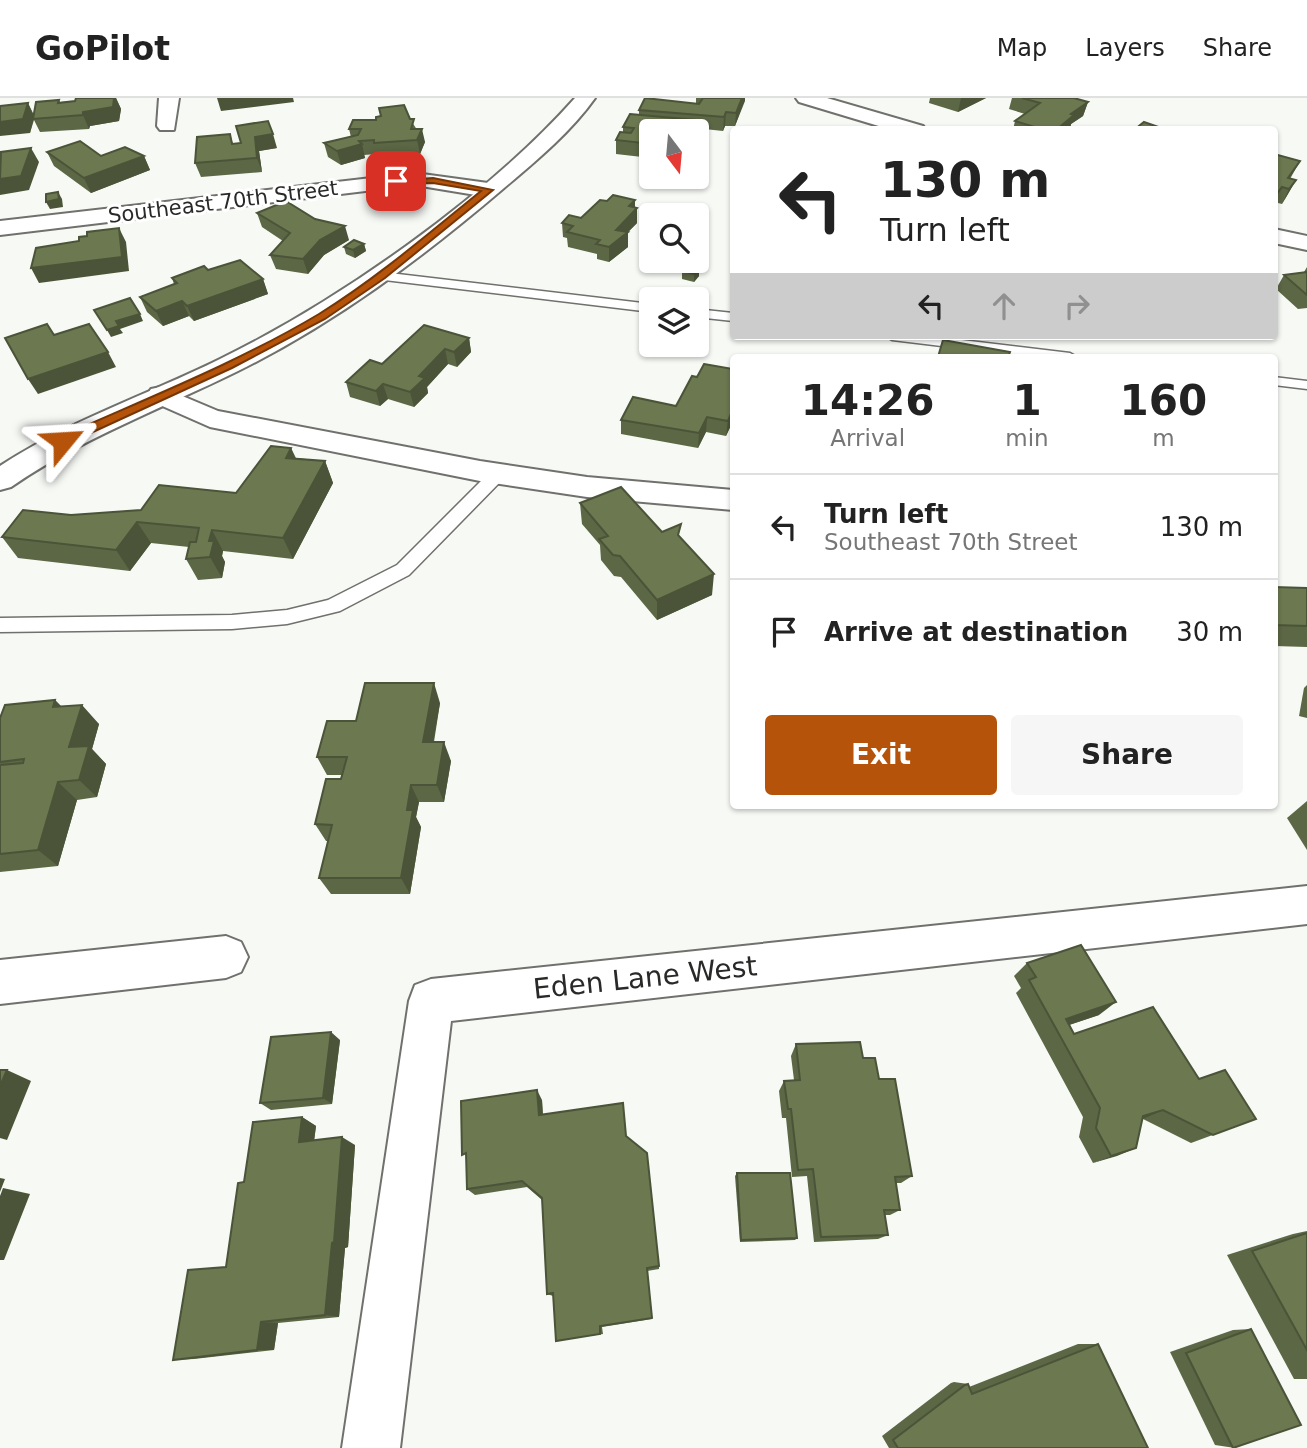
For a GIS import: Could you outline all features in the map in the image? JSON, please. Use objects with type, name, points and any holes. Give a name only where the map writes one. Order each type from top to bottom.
[{"type":"street","points":[[167,126],[169,98]]},
{"type":"street","points":[[0,480],[82,430],[268,346],[322,316],[381,276],[488,190],[543,142],[585,98]]},
{"type":"street","points":[[806,98],[902,126]]},
{"type":"street","name":"Southeast 70th Street","points":[[0,229],[415,179],[488,190]]},
{"type":"street","points":[[1278,237],[1307,243]]},
{"type":"street","points":[[161,395],[211,418],[498,474],[586,487],[730,500]]},
{"type":"street","name":"Eden Lane West","points":[[371,1448],[431,1001],[1307,905]]},
{"type":"street","points":[[0,982],[226,957]]},
{"type":"lane","points":[[381,276],[639,307]]},
{"type":"lane","points":[[709,314],[730,317]]},
{"type":"lane","points":[[926,340],[1045,354]]},
{"type":"lane","points":[[1278,381],[1307,385]]},
{"type":"lane","points":[[0,625],[232,622],[287,617],[333,606],[403,570],[498,474]]},
{"type":"building","points":[[76,98],[114,98],[113,107],[83,112],[83,115],[33,119],[36,102],[59,100],[58,103],[75,101]]},
{"type":"building","points":[[645,98],[699,104],[703,98],[742,98],[736,113],[726,112],[724,117],[639,110]]},
{"type":"building","points":[[1022,98],[1074,98],[1088,102],[1071,114],[1074,115],[1061,126],[1031,126],[1015,121],[1040,103]]},
{"type":"building","points":[[28,103],[23,119],[0,122],[0,106]]},
{"type":"building","points":[[404,105],[410,119],[414,119],[411,129],[422,129],[417,140],[374,143],[374,140],[359,141],[362,144],[337,151],[324,143],[358,135],[361,129],[349,129],[353,120],[376,120],[376,117],[381,116],[379,108]]},
{"type":"building","points":[[630,114],[684,119],[639,119],[639,143],[616,140],[620,132],[631,133],[634,128],[623,127]]},
{"type":"building","points":[[268,121],[273,134],[255,137],[257,158],[195,163],[197,137],[230,134],[232,144],[241,143],[236,126]]},
{"type":"building","points":[[1144,122],[1156,126],[1139,126]]},
{"type":"building","points":[[80,141],[101,156],[125,147],[144,156],[84,178],[47,152]]},
{"type":"building","points":[[31,148],[21,176],[0,179],[1,152]]},
{"type":"building","points":[[1278,155],[1300,161],[1288,178],[1296,180],[1289,189],[1282,187],[1278,192]]},
{"type":"building","points":[[58,192],[59,199],[46,202],[46,194]]},
{"type":"building","points":[[613,195],[635,200],[629,206],[637,208],[616,230],[628,232],[609,247],[596,244],[600,240],[567,232],[573,226],[562,223],[569,215],[581,218],[600,200],[607,201]]},
{"type":"building","points":[[286,201],[315,219],[345,226],[320,240],[303,259],[270,255],[290,233],[257,213]]},
{"type":"building","points":[[119,228],[122,257],[31,268],[36,248],[79,241],[79,237],[87,236],[87,232]]},
{"type":"building","points":[[354,240],[364,244],[353,250],[344,247]]},
{"type":"building","points":[[240,260],[263,279],[187,306],[182,301],[156,311],[140,297],[177,283],[172,278],[204,266],[208,270]]},
{"type":"building","points":[[1307,272],[1307,295],[1284,275]]},
{"type":"building","points":[[130,298],[140,314],[116,321],[119,326],[107,330],[94,310]]},
{"type":"building","points":[[47,324],[54,335],[89,324],[108,352],[28,379],[5,338]]},
{"type":"building","points":[[424,325],[469,338],[454,352],[445,349],[419,376],[425,378],[410,392],[383,384],[376,391],[346,382],[370,360],[382,364]]},
{"type":"building","points":[[943,340],[1010,352],[1009,354],[939,354]]},
{"type":"building","points":[[704,364],[730,368],[728,421],[707,417],[699,433],[621,420],[633,397],[676,406],[692,376],[697,377]]},
{"type":"building","points":[[271,446],[291,448],[286,458],[325,461],[283,538],[212,530],[209,541],[214,541],[210,557],[186,559],[190,542],[196,542],[199,528],[137,522],[116,550],[2,537],[23,510],[71,515],[141,510],[159,485],[236,493]]},
{"type":"building","points":[[621,487],[662,532],[681,524],[678,535],[714,574],[657,600],[620,556],[613,555],[599,539],[608,536],[580,503]]},
{"type":"building","points":[[1278,587],[1307,588],[1307,626],[1278,625]]},
{"type":"building","points":[[365,683],[434,683],[423,742],[444,742],[437,785],[411,785],[407,810],[413,810],[401,878],[319,878],[332,825],[315,824],[326,779],[341,779],[347,757],[317,757],[327,721],[356,721]]},
{"type":"building","points":[[55,700],[53,707],[82,705],[69,747],[89,746],[79,780],[58,782],[38,850],[0,854],[0,765],[23,763],[24,759],[0,762],[0,718],[5,705]]},
{"type":"building","points":[[1081,945],[1116,1002],[1066,1019],[1074,1034],[1153,1007],[1199,1079],[1225,1070],[1256,1119],[1213,1135],[1163,1110],[1143,1116],[1136,1148],[1111,1156],[1096,1128],[1100,1108],[1029,980],[1036,977],[1027,963]]},
{"type":"building","points":[[331,1032],[323,1098],[260,1103],[271,1037]]},
{"type":"building","points":[[860,1042],[863,1058],[875,1058],[879,1079],[895,1079],[912,1176],[895,1177],[900,1210],[884,1210],[888,1235],[821,1237],[813,1169],[798,1170],[791,1109],[788,1109],[784,1081],[800,1080],[796,1044]]},
{"type":"building","points":[[0,1070],[7,1070],[0,1086]]},
{"type":"building","points":[[537,1090],[539,1115],[623,1103],[626,1136],[647,1153],[659,1266],[647,1268],[652,1318],[600,1326],[600,1334],[556,1341],[553,1293],[547,1294],[542,1198],[522,1181],[467,1189],[466,1153],[462,1155],[461,1101]]},
{"type":"building","points":[[302,1117],[299,1142],[342,1137],[325,1315],[261,1322],[257,1350],[173,1360],[188,1270],[226,1267],[238,1183],[244,1182],[253,1122]]},
{"type":"building","points":[[737,1173],[790,1173],[797,1238],[741,1240]]},
{"type":"building","points":[[1307,1233],[1307,1350],[1252,1251]]},
{"type":"building","points":[[1251,1329],[1301,1425],[1233,1448],[1186,1353]]},
{"type":"building","points":[[1098,1344],[1148,1448],[898,1448],[893,1440],[965,1385],[968,1384],[972,1394]]},
{"type":"route","points":[[63,441],[82,430],[228,366],[322,316],[381,276],[488,190],[433,180],[396,181]]}]
